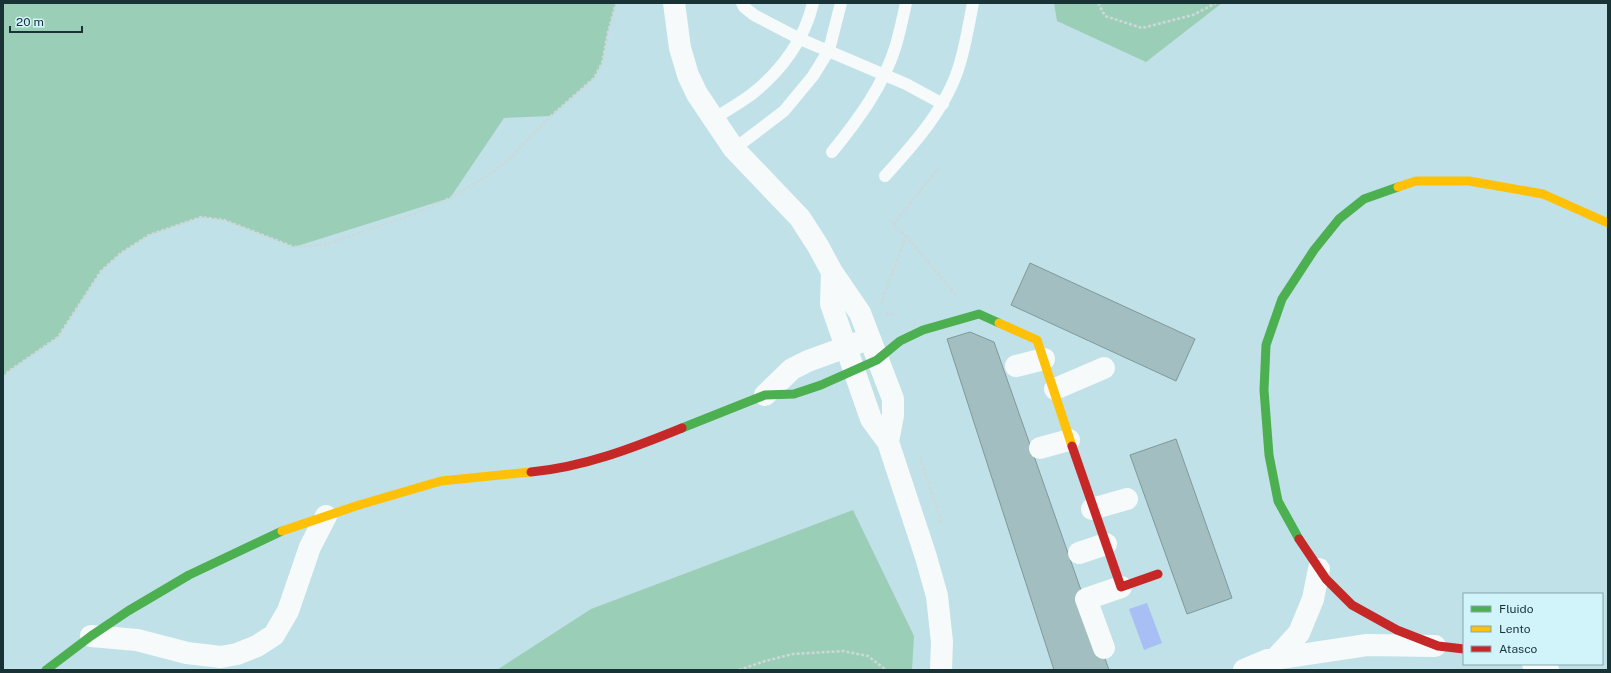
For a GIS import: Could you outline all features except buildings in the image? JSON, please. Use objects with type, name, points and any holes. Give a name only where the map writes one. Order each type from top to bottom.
[{"type":"street","points":[[674,3],[680,48],[688,75],[698,94],[734,149],[800,218],[818,246],[832,272],[860,313],[893,400],[893,415],[888,442]]},
{"type":"street","points":[[1438,646],[1397,630],[1352,604],[1326,579],[1302,545],[1278,501],[1269,455],[1264,390],[1266,345],[1282,299],[1314,250],[1338,219],[1364,199],[1416,181],[1469,181],[1543,194],[1608,223]]},
{"type":"street","points":[[832,272],[831,304],[871,419],[888,442],[926,557],[937,596],[942,642],[941,670]]},
{"type":"street","points":[[46,670],[91,636],[128,611],[189,575],[275,533],[359,505],[441,481],[555,470],[596,460],[634,447],[764,395],[794,394],[821,385],[877,360],[907,338],[923,330],[979,314],[1037,340],[1055,390],[1069,440],[1092,509],[1121,587]]},
{"type":"street","points":[[764,395],[792,369],[808,361],[870,339],[907,338]]},
{"type":"street","points":[[1016,366],[1044,359]]},
{"type":"street","points":[[1055,390],[1104,368]]},
{"type":"street","points":[[1040,448],[1069,440]]},
{"type":"street","points":[[1092,509],[1128,499]]},
{"type":"street","points":[[91,636],[137,640],[188,653],[221,657],[237,654],[257,646],[274,635],[288,611],[310,547],[326,516]]},
{"type":"street","points":[[1079,553],[1106,544]]},
{"type":"street","points":[[1275,659],[1298,633],[1313,599],[1319,569]]},
{"type":"street","points":[[1104,648],[1086,598],[1158,574]]},
{"type":"street","points":[[1244,670],[1268,660],[1367,645],[1438,646],[1463,649]]},
{"type":"street","points":[[1536,665],[1548,670]]},
{"type":"lane","points":[[742,3],[754,15],[800,39],[906,84],[943,104]]},
{"type":"lane","points":[[713,119],[752,94],[780,67],[800,39],[813,3]]},
{"type":"lane","points":[[734,149],[784,111],[813,76],[828,50],[842,3]]},
{"type":"lane","points":[[832,152],[860,117],[884,75],[896,46],[906,3]]},
{"type":"lane","points":[[885,176],[912,146],[943,104],[960,64],[973,3]]},
{"type":"path","points":[[3,377],[9,371],[58,337],[101,271],[121,253],[149,235],[201,217],[224,220],[294,247],[327,244],[414,214],[450,198],[490,174],[509,159],[551,116],[594,78],[602,63],[608,32],[616,3]]},
{"type":"path","points":[[1098,3],[1105,16],[1142,28],[1193,15],[1216,3]]},
{"type":"path","points":[[939,166],[893,225],[906,236],[958,297],[951,300]]},
{"type":"path","points":[[906,236],[881,304],[886,314],[893,316],[907,315],[907,338]]},
{"type":"path","points":[[918,452],[943,527]]},
{"type":"path","points":[[739,670],[765,661],[793,654],[843,651],[868,656],[886,670]]},
{"type":"green space","points":[[3,3],[616,3],[608,32],[602,63],[594,78],[551,116],[504,118],[450,198],[294,247],[224,220],[201,217],[149,235],[121,253],[101,271],[58,337],[9,371],[3,377]]},
{"type":"green space","points":[[1054,3],[1222,3],[1146,62],[1057,21]]},
{"type":"green space","points":[[853,510],[914,636],[912,670],[497,670],[591,609]]},
{"type":"water","points":[[1147,603],[1162,643],[1144,650],[1129,609]]},
{"type":"traffic: fast","points":[[1299,539],[1278,501],[1269,455],[1264,390],[1266,345],[1282,299],[1314,250],[1339,219],[1364,199],[1398,187]]},
{"type":"traffic: fast","points":[[682,428],[765,395],[794,394],[821,385],[877,360],[900,341],[923,330],[979,314],[999,323]]},
{"type":"traffic: fast","points":[[46,670],[91,636],[128,611],[189,575],[282,531]]},
{"type":"traffic: slow","points":[[1398,187],[1416,181],[1469,181],[1543,194],[1608,223]]},
{"type":"traffic: slow","points":[[999,323],[1037,340],[1072,446]]},
{"type":"traffic: slow","points":[[282,531],[359,505],[441,481],[531,472]]},
{"type":"traffic: jam","points":[[531,472],[570,466],[608,456],[682,428]]},
{"type":"traffic: jam","points":[[1072,446],[1121,587],[1158,574]]},
{"type":"traffic: jam","points":[[1299,539],[1326,579],[1352,605],[1397,630],[1438,646],[1463,649]]}]
